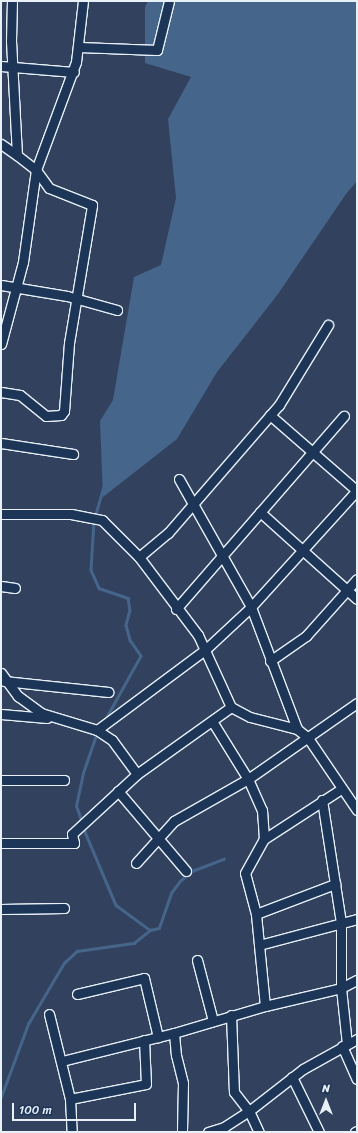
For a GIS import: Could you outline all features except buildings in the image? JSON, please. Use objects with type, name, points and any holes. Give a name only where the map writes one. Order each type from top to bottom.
[{"type":"street","points":[[12,1],[12,66],[17,155]]},
{"type":"street","points":[[1,344],[17,288],[36,170],[74,72],[79,47],[83,1]]},
{"type":"street","points":[[79,47],[157,50],[169,1]]},
{"type":"street","points":[[1,66],[74,72]]},
{"type":"street","points":[[1,144],[36,170],[49,188],[92,205],[67,364],[65,409],[61,415],[46,416],[20,395],[1,392]]},
{"type":"street","points":[[1,285],[77,299],[116,310]]},
{"type":"street","points":[[139,557],[168,533],[280,405],[328,325]]},
{"type":"street","points":[[98,730],[206,648],[251,607],[303,552],[357,491],[270,415]]},
{"type":"street","points":[[176,608],[344,416]]},
{"type":"street","points":[[1,443],[73,454]]},
{"type":"street","points":[[179,479],[221,557],[251,607],[270,661],[297,729]]},
{"type":"street","points":[[260,512],[357,599]]},
{"type":"street","points":[[1,514],[70,514],[102,520],[139,557],[206,648],[231,707],[250,717],[297,729],[308,738],[341,789],[357,810]]},
{"type":"street","points":[[270,661],[306,636],[357,579]]},
{"type":"street","points":[[1,586],[15,588]]},
{"type":"street","points":[[1,673],[4,681],[18,696],[35,709],[58,719],[98,730],[112,740],[137,774]]},
{"type":"street","points":[[4,681],[108,692]]},
{"type":"street","points":[[136,863],[160,839],[174,821],[248,779],[357,703]]},
{"type":"street","points":[[1,843],[74,843],[72,834],[137,774],[231,707]]},
{"type":"street","points":[[1,714],[58,719]]},
{"type":"street","points":[[212,721],[248,779],[262,810],[264,839]]},
{"type":"street","points":[[1,780],[64,780]]},
{"type":"street","points":[[265,1006],[256,914],[245,873],[264,839],[341,789]]},
{"type":"street","points":[[118,791],[186,870]]},
{"type":"street","points":[[322,800],[341,923],[341,988],[345,1045],[357,1079]]},
{"type":"street","points":[[256,914],[335,884]]},
{"type":"street","points":[[1,909],[64,908]]},
{"type":"street","points":[[260,945],[357,919]]},
{"type":"street","points":[[197,960],[212,1021]]},
{"type":"street","points":[[77,994],[144,978],[158,1037]]},
{"type":"street","points":[[62,1061],[174,1033],[230,1015],[341,988],[357,980]]},
{"type":"street","points":[[49,1014],[62,1061],[70,1099],[72,1132]]},
{"type":"street","points":[[230,1015],[234,1092],[249,1111],[259,1132]]},
{"type":"street","points":[[174,1033],[183,1083],[182,1132]]},
{"type":"street","points":[[208,1132],[224,1127],[249,1111],[292,1077],[357,1039]]},
{"type":"street","points":[[70,1099],[146,1084],[144,1040]]},
{"type":"street","points":[[292,1077],[319,1132]]},
{"type":"water","points":[[148,1],[357,1],[357,181],[346,194],[278,294],[217,372],[177,439],[103,497],[100,421],[113,400],[134,277],[161,265],[176,198],[168,119],[191,77],[145,63],[145,7]]},
{"type":"waterway","points":[[95,516],[104,484]]},
{"type":"waterway","points":[[94,521],[91,570],[99,588],[128,598],[130,610],[126,625],[130,640],[141,656],[106,719]]},
{"type":"waterway","points":[[82,823],[76,806],[83,773],[97,732]]},
{"type":"waterway","points":[[83,827],[116,905],[150,930]]},
{"type":"waterway","points":[[1,1097],[28,1024],[64,963],[77,951],[134,943],[150,930],[159,928],[171,893],[180,881],[192,871],[224,859]]}]
